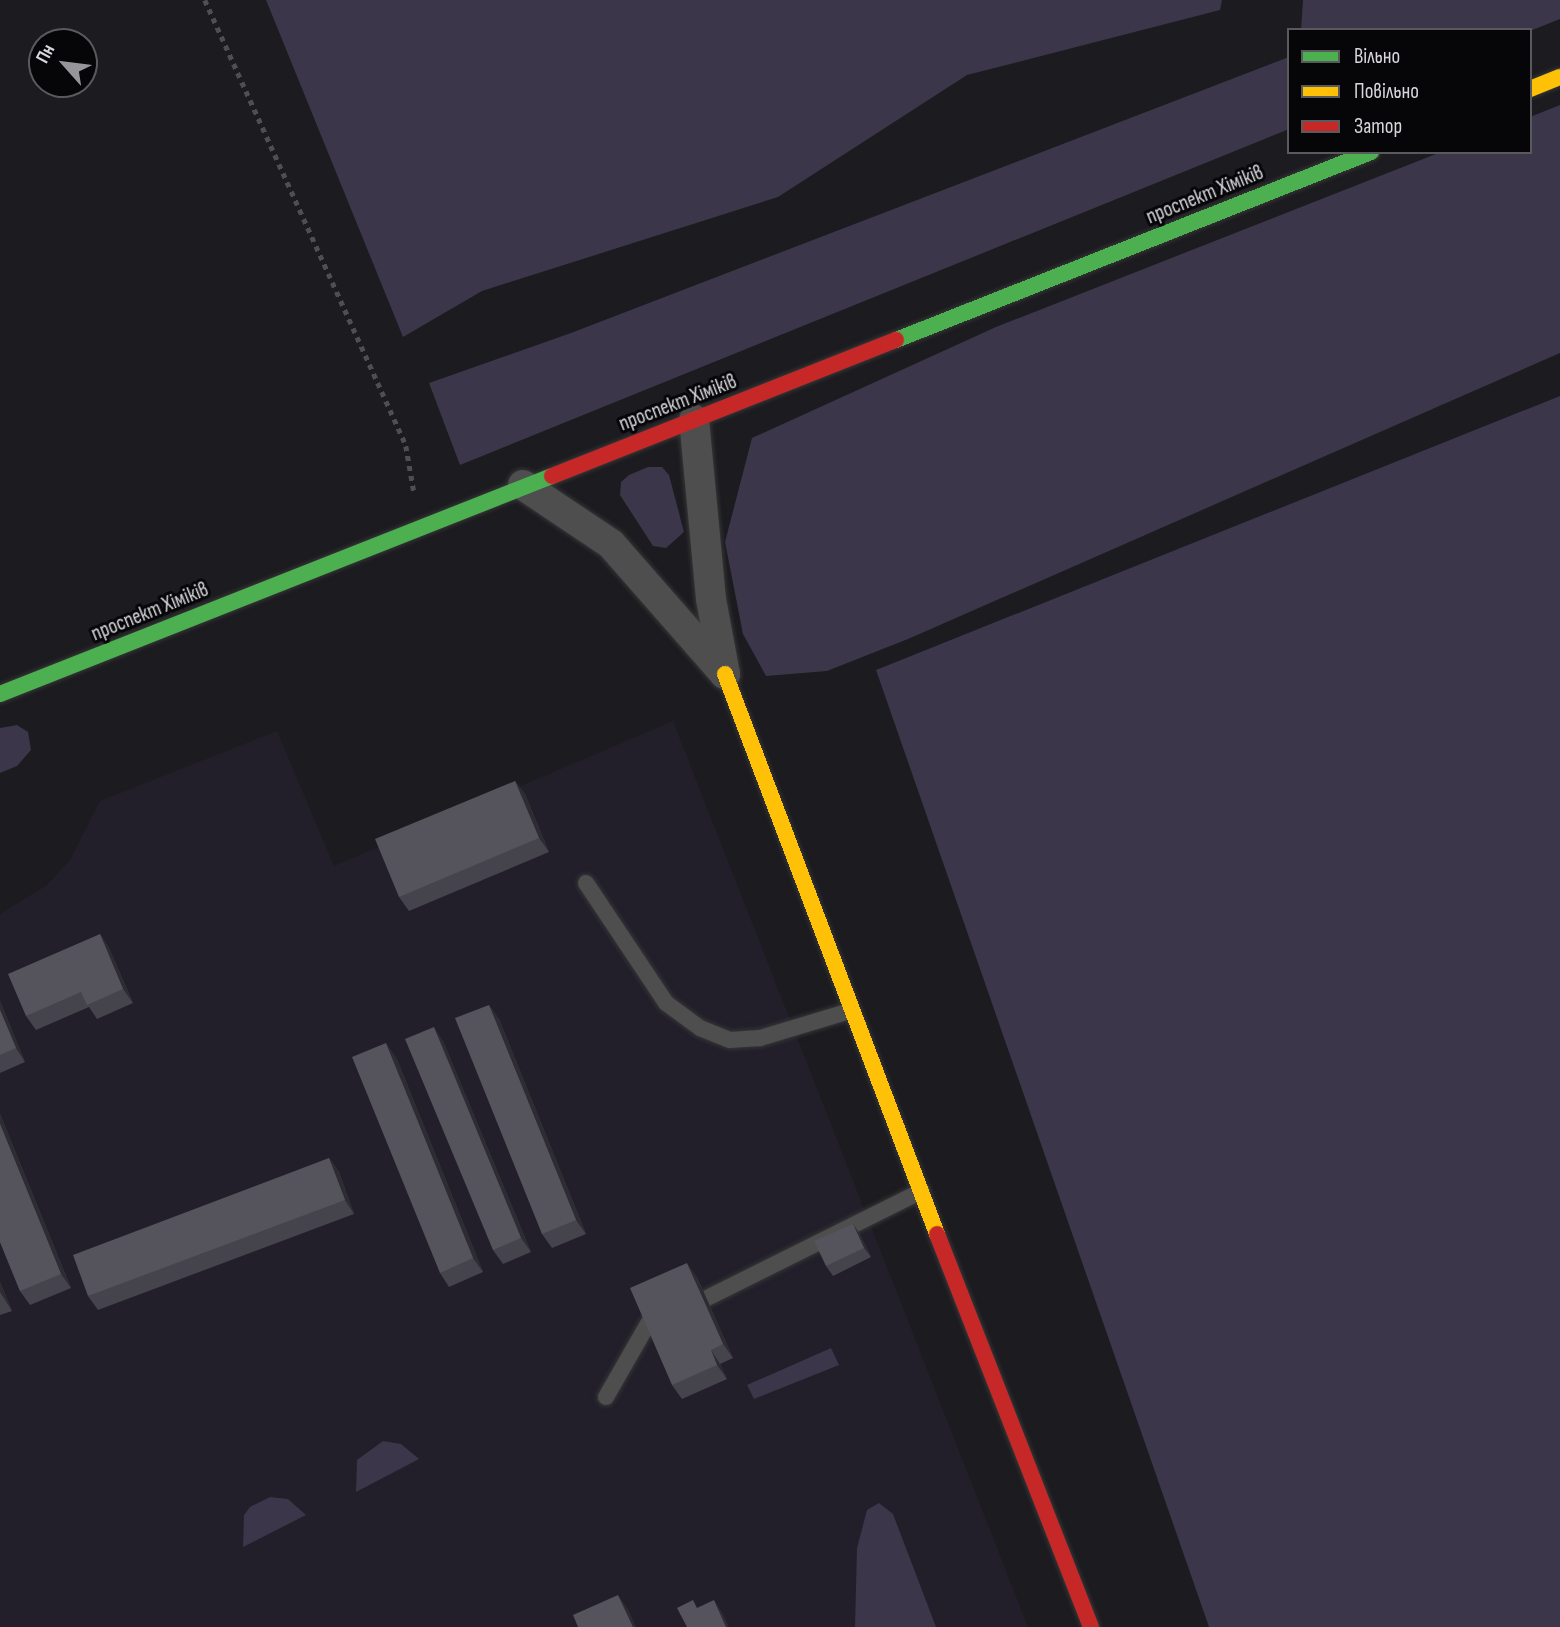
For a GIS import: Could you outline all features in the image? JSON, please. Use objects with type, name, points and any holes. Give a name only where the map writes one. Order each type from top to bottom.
[{"type":"main road","points":[[1532,88],[1560,77]]},
{"type":"main road","name":"проспект Хіміків","points":[[0,694],[1366,154]]},
{"type":"main road","points":[[725,674],[850,1011],[1091,1627]]},
{"type":"street","points":[[695,420],[708,574],[725,674]]},
{"type":"street","points":[[523,485],[611,544],[725,674]]},
{"type":"lane","points":[[586,883],[666,1003],[700,1028],[730,1040],[760,1038],[850,1011]]},
{"type":"lane","points":[[707,1298],[922,1191]]},
{"type":"lane","points":[[606,1397],[649,1322]]},
{"type":"path","points":[[205,0],[406,446],[421,527]]},
{"type":"shaded area","points":[[266,0],[1222,0],[1220,10],[967,75],[778,197],[482,291],[403,337]]},
{"type":"shaded area","points":[[1303,0],[1560,0],[1560,19],[1532,30],[1532,28],[1301,28]]},
{"type":"shaded area","points":[[1287,58],[1287,130],[460,465],[429,383],[571,333]]},
{"type":"shaded area","points":[[1560,105],[1560,353],[908,639],[827,671],[766,676],[743,634],[725,542],[752,438],[996,327],[1436,154],[1532,154],[1532,116]]},
{"type":"shaded area","points":[[1560,396],[1560,1627],[1209,1627],[876,670]]},
{"type":"shaded area","points":[[648,467],[662,467],[669,475],[684,532],[666,548],[653,546],[620,495],[621,482],[629,475]]},
{"type":"shaded area","points":[[673,721],[1028,1627],[0,1627],[0,914],[47,885],[70,860],[100,801],[277,731],[334,866]]},
{"type":"shaded area","points":[[17,725],[28,732],[31,750],[17,766],[0,773],[0,728]]},
{"type":"shaded area","points":[[831,1348],[839,1365],[754,1399],[747,1385]]},
{"type":"shaded area","points":[[383,1441],[401,1444],[419,1459],[356,1492],[357,1460]]},
{"type":"shaded area","points":[[270,1497],[288,1499],[306,1515],[243,1547],[244,1515],[250,1507]]},
{"type":"shaded area","points":[[879,1503],[893,1514],[936,1627],[855,1627],[857,1548],[867,1510]]},
{"type":"building","points":[[515,781],[539,838],[399,897],[375,839]]},
{"type":"building","points":[[100,934],[123,989],[87,1005],[81,992],[26,1016],[8,974]]},
{"type":"building","points":[[489,1005],[576,1220],[542,1234],[455,1018]]},
{"type":"building","points":[[0,1010],[16,1048],[0,1055]]},
{"type":"building","points":[[434,1027],[521,1238],[493,1250],[405,1039]]},
{"type":"building","points":[[386,1043],[473,1258],[440,1273],[352,1057]]},
{"type":"building","points":[[0,1124],[61,1274],[20,1291],[0,1242]]},
{"type":"building","points":[[329,1158],[345,1200],[88,1296],[73,1255]]},
{"type":"building","points":[[853,1224],[864,1248],[826,1266],[814,1241]]},
{"type":"building","points":[[687,1263],[723,1344],[711,1350],[717,1365],[672,1385],[630,1288]]},
{"type":"building","points":[[618,1595],[633,1627],[578,1627],[573,1615]]},
{"type":"building","points":[[693,1600],[697,1608],[714,1600],[726,1627],[687,1627],[677,1608]]},
{"type":"traffic: fast","points":[[896,340],[1366,154]]},
{"type":"traffic: fast","points":[[0,694],[552,476]]},
{"type":"traffic: slow","points":[[1532,88],[1560,77]]},
{"type":"traffic: slow","points":[[725,674],[937,1234]]},
{"type":"traffic: jam","points":[[552,476],[896,340]]},
{"type":"traffic: jam","points":[[937,1234],[1091,1627]]}]
